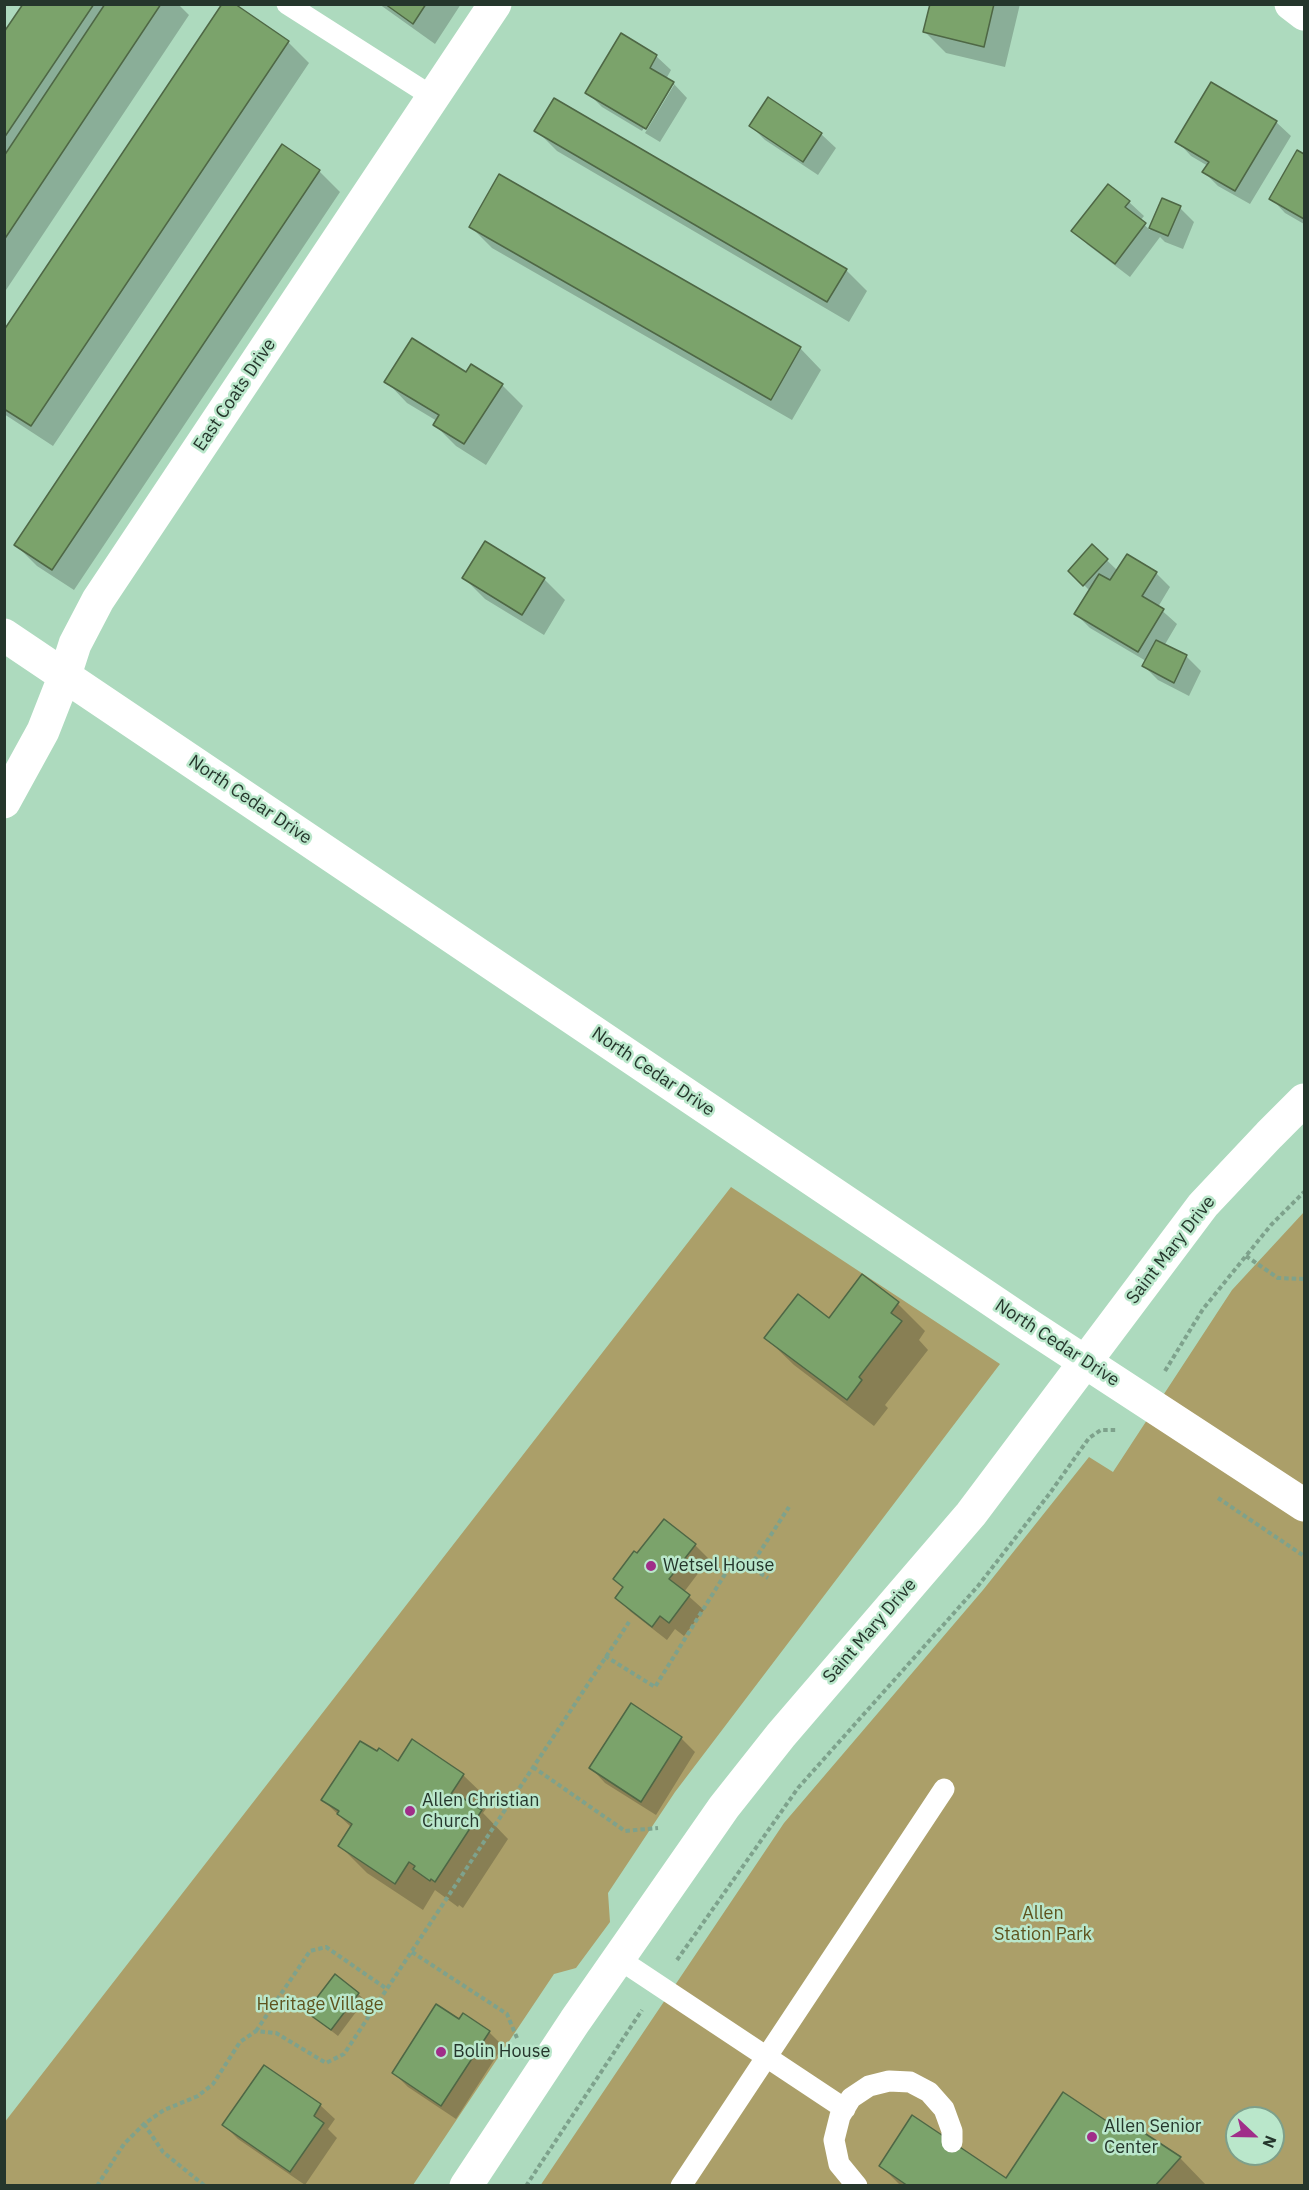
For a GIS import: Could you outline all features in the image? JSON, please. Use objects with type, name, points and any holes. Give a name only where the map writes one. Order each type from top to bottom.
[{"type":"street","name":"East Coats Drive","points":[[4,802],[43,731],[75,644],[98,600],[495,4]]},
{"type":"street","points":[[1291,4],[1305,14]]},
{"type":"street","name":"North Cedar Drive","points":[[4,634],[1085,1362],[1305,1505]]},
{"type":"street","name":"Saint Mary Drive","points":[[466,2186],[670,1883],[738,1789],[781,1735],[971,1514],[1203,1205],[1305,1100]]},
{"type":"lane","points":[[287,4],[434,97]]},
{"type":"lane","points":[[681,2186],[944,1789]]},
{"type":"lane","points":[[619,1959],[845,2109]]},
{"type":"lane","points":[[856,2186],[839,2164],[834,2140],[840,2116],[851,2098],[868,2086],[889,2081],[910,2082],[928,2092],[944,2109],[952,2131],[952,2142]]},
{"type":"path","points":[[526,2186],[659,1984],[798,1788],[978,1586],[1089,1438],[1101,1430],[1114,1429],[1127,1433],[1203,1309],[1271,1225],[1305,1192]]},
{"type":"path","points":[[1246,1256],[1278,1278],[1305,1279]]},
{"type":"path","points":[[750,1567],[789,1507]]},
{"type":"path","points":[[605,1656],[655,1687],[735,1558],[768,1578]]},
{"type":"path","points":[[256,2031],[276,2033],[326,2063],[344,2054],[629,1622]]},
{"type":"path","points":[[533,1767],[626,1831],[658,1828]]},
{"type":"path","points":[[97,2186],[124,2144],[144,2124],[164,2110],[198,2096],[213,2084],[240,2042],[256,2031],[310,1952],[326,1947],[387,1989]]},
{"type":"path","points":[[412,1952],[507,2014],[518,2039]]},
{"type":"path","points":[[144,2124],[163,2152],[205,2186]]},
{"type":"green space","name":"Heritage Village","points":[[731,1187],[1000,1364],[675,1792],[608,1893],[610,1922],[576,1968],[554,1974],[413,2185],[5,2185],[4,2123]]},
{"type":"green space","name":"Allen Station Park","points":[[1304,1212],[1304,2185],[540,2186],[784,1823],[983,1590],[1089,1457],[1113,1472],[1232,1290]]},
{"type":"building","points":[[23,4],[94,4],[4,138],[4,32]]},
{"type":"building","points":[[105,4],[161,4],[4,240],[4,156]]},
{"type":"building","points":[[222,4],[235,4],[289,41],[31,426],[4,409],[4,330]]},
{"type":"building","points":[[385,4],[426,4],[413,24]]},
{"type":"building","points":[[930,4],[994,4],[984,47],[923,32]]},
{"type":"building","points":[[621,33],[657,55],[650,68],[674,82],[646,129],[585,93]]},
{"type":"building","points":[[1211,82],[1277,121],[1235,191],[1202,172],[1209,162],[1175,142]]},
{"type":"building","points":[[768,97],[822,133],[803,162],[749,126]]},
{"type":"building","points":[[554,98],[847,269],[827,302],[534,131]]},
{"type":"building","points":[[282,144],[320,170],[52,570],[14,545]]},
{"type":"building","points":[[1297,150],[1304,154],[1304,219],[1269,199]]},
{"type":"building","points":[[499,174],[801,347],[771,400],[469,227]]},
{"type":"building","points":[[1108,184],[1130,201],[1125,207],[1146,223],[1115,264],[1071,231]]},
{"type":"building","points":[[1162,198],[1181,206],[1168,236],[1149,228]]},
{"type":"building","points":[[412,338],[466,372],[471,364],[503,384],[464,444],[433,425],[439,415],[384,382]]},
{"type":"building","points":[[485,541],[545,578],[522,615],[462,578]]},
{"type":"building","points":[[1092,544],[1108,559],[1083,586],[1068,571]]},
{"type":"building","points":[[1127,554],[1157,572],[1142,596],[1164,609],[1138,652],[1074,614],[1099,574],[1110,580]]},
{"type":"building","points":[[1156,640],[1187,655],[1174,683],[1142,666]]},
{"type":"building","points":[[862,1274],[899,1302],[891,1313],[902,1321],[859,1377],[862,1380],[847,1400],[764,1338],[798,1294],[829,1318]]},
{"type":"building","name":"Wetsel House","points":[[664,1519],[696,1544],[669,1579],[690,1595],[669,1623],[660,1616],[652,1627],[615,1598],[623,1587],[613,1579],[634,1551],[637,1553]]},
{"type":"building","points":[[631,1703],[682,1737],[641,1802],[589,1768]]},
{"type":"building","name":"Allen Christian Church","points":[[412,1739],[464,1774],[451,1794],[459,1799],[461,1797],[482,1810],[435,1882],[413,1869],[415,1866],[409,1862],[395,1884],[338,1846],[352,1824],[337,1814],[339,1811],[321,1800],[360,1741],[377,1751],[379,1748],[398,1761]]},
{"type":"building","points":[[335,1974],[359,1993],[331,2030],[306,2012]]},
{"type":"building","name":"Bolin House","points":[[436,2004],[459,2019],[463,2013],[490,2031],[441,2106],[392,2073]]},
{"type":"building","points":[[264,2065],[321,2104],[314,2116],[324,2123],[290,2172],[222,2125]]},
{"type":"building","name":"Allen Senior Center","points":[[1063,2092],[1123,2132],[1129,2123],[1181,2157],[1155,2186],[908,2186],[879,2166],[912,2115],[1006,2178]]},
{"type":"place","name":"Wetsel House","points":[[651,1566]]},
{"type":"place","name":"Allen Christian Church","points":[[410,1811]]},
{"type":"place","name":"Bolin House","points":[[441,2052]]},
{"type":"place","name":"Allen Senior Center","points":[[1092,2137]]}]
